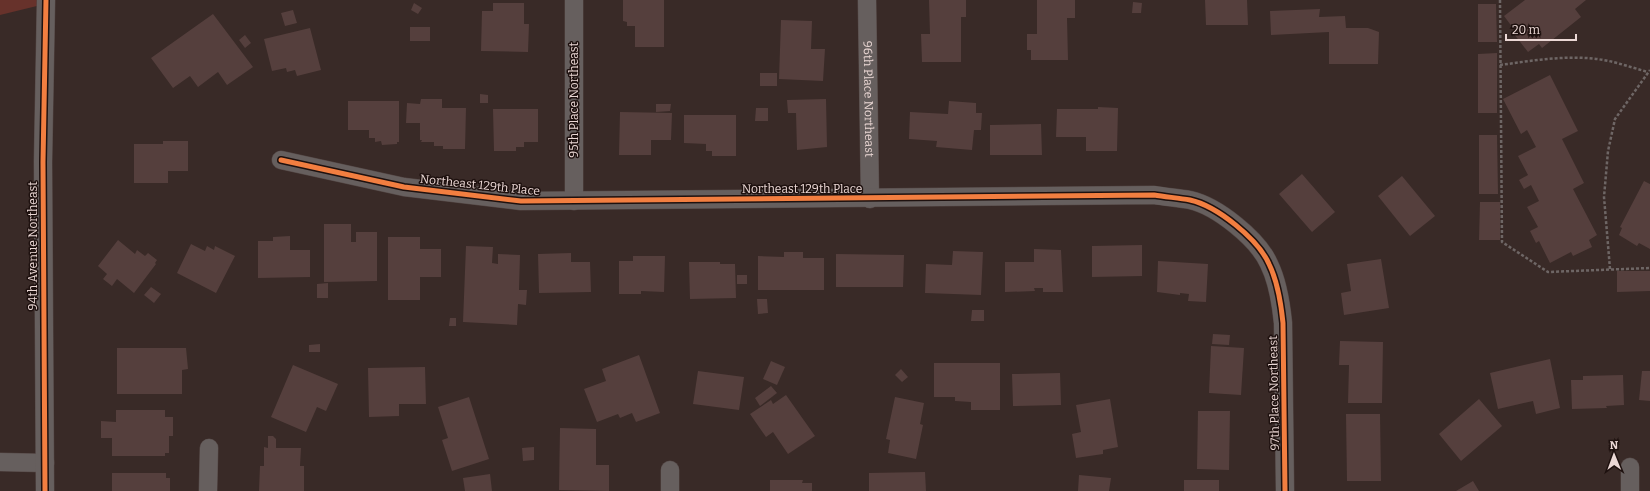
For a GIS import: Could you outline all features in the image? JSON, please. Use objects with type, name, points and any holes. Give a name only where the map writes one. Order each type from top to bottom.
[{"type":"street","name":"94th Avenue Northeast","points":[[45,491],[42,162],[46,0]]},
{"type":"street","name":"95th Place Northeast","points":[[574,0],[574,201]]},
{"type":"street","name":"96th Place Northeast","points":[[867,0],[870,199]]},
{"type":"street","name":"Northeast 129th Place","points":[[280,160],[404,187],[521,201],[870,199],[1154,195],[1192,200],[1221,214],[1247,234],[1269,263],[1280,295]]},
{"type":"street","name":"97th Place Northeast","points":[[1280,295],[1283,323],[1285,491]]},
{"type":"street","points":[[208,491],[209,448]]},
{"type":"street","points":[[0,462],[45,463]]},
{"type":"street","points":[[1630,467],[1630,491]]},
{"type":"street","points":[[670,470],[670,491]]},
{"type":"path","points":[[1500,0],[1502,242],[1548,272],[1650,268]]},
{"type":"path","points":[[1500,65],[1537,60],[1584,58],[1612,62],[1649,71],[1615,119],[1608,151],[1604,197],[1610,269]]},
{"type":"shaded area","points":[[0,0],[46,0],[45,4],[0,15]]},
{"type":"building","points":[[623,0],[664,0],[664,47],[635,47],[635,26],[627,26],[627,22],[623,21]]},
{"type":"building","points":[[929,0],[966,0],[966,17],[961,17],[961,62],[922,62],[921,34],[930,34]]},
{"type":"building","points":[[1037,0],[1075,0],[1075,18],[1067,18],[1068,60],[1031,60],[1031,50],[1027,50],[1027,34],[1037,34]]},
{"type":"building","points":[[1205,0],[1247,0],[1248,25],[1206,25]]},
{"type":"building","points":[[1525,0],[1586,0],[1575,9],[1581,17],[1542,48],[1539,44],[1528,52],[1514,34],[1516,32],[1504,16]]},
{"type":"building","points":[[1133,2],[1142,3],[1141,13],[1132,13]]},
{"type":"building","points":[[414,3],[422,8],[418,14],[411,10]]},
{"type":"building","points":[[493,3],[524,3],[524,24],[529,24],[528,52],[481,51],[482,11],[493,11]]},
{"type":"building","points":[[1478,4],[1496,4],[1497,42],[1478,42]]},
{"type":"building","points":[[1320,9],[1319,17],[1345,16],[1346,28],[1368,28],[1379,32],[1378,64],[1329,64],[1329,32],[1271,35],[1270,11]]},
{"type":"building","points":[[293,10],[297,23],[285,26],[281,13]]},
{"type":"building","points":[[213,14],[253,67],[227,85],[218,72],[198,87],[190,76],[173,88],[151,58]]},
{"type":"building","points":[[781,20],[812,21],[811,49],[825,49],[823,81],[779,79]]},
{"type":"building","points":[[410,27],[430,27],[430,41],[410,41]]},
{"type":"building","points":[[310,28],[321,70],[297,76],[295,70],[287,72],[286,68],[272,71],[264,39]]},
{"type":"building","points":[[245,35],[251,43],[245,48],[239,40]]},
{"type":"building","points":[[1497,53],[1497,113],[1478,113],[1478,54]]},
{"type":"building","points":[[760,73],[777,73],[777,86],[760,86]]},
{"type":"building","points":[[1550,75],[1578,131],[1562,139],[1584,183],[1573,189],[1597,235],[1589,240],[1592,247],[1573,256],[1571,252],[1550,263],[1539,241],[1536,243],[1530,231],[1538,227],[1527,207],[1539,201],[1531,185],[1524,189],[1519,180],[1528,175],[1518,156],[1536,147],[1527,130],[1521,134],[1503,99]]},
{"type":"building","points":[[480,94],[488,95],[488,103],[480,103]]},
{"type":"building","points":[[421,99],[442,99],[442,108],[466,108],[465,149],[443,149],[443,146],[434,146],[434,142],[421,142],[420,123],[406,123],[407,103],[420,104]]},
{"type":"building","points":[[826,99],[827,147],[797,150],[796,113],[788,113],[787,100]]},
{"type":"building","points":[[348,101],[399,101],[399,142],[397,142],[397,144],[382,145],[381,141],[375,142],[375,138],[369,138],[369,130],[348,130]]},
{"type":"building","points":[[949,101],[976,103],[976,113],[982,113],[981,130],[974,130],[972,150],[936,147],[937,141],[909,139],[910,112],[948,114]]},
{"type":"building","points":[[656,104],[671,104],[670,111],[656,112]]},
{"type":"building","points":[[1098,107],[1118,108],[1117,151],[1086,151],[1086,137],[1056,137],[1057,109],[1098,109]]},
{"type":"building","points":[[756,108],[768,108],[768,121],[755,121]]},
{"type":"building","points":[[493,109],[538,109],[538,142],[524,142],[524,147],[516,147],[516,151],[494,151]]},
{"type":"building","points":[[620,112],[672,113],[671,140],[651,140],[651,155],[619,155]]},
{"type":"building","points":[[684,115],[736,115],[736,156],[712,156],[712,151],[706,151],[706,144],[684,143]]},
{"type":"building","points":[[1041,124],[1042,155],[990,155],[990,125]]},
{"type":"building","points":[[1479,135],[1497,135],[1498,194],[1479,194]]},
{"type":"building","points":[[163,141],[188,141],[188,171],[168,171],[168,183],[134,183],[134,144],[163,144]]},
{"type":"building","points":[[1302,174],[1335,212],[1312,232],[1279,194]]},
{"type":"building","points":[[1402,176],[1435,216],[1410,236],[1378,196]]},
{"type":"building","points":[[1644,181],[1650,184],[1650,249],[1639,243],[1637,246],[1619,235],[1622,228],[1620,227]]},
{"type":"building","points":[[1480,202],[1500,202],[1500,240],[1479,240]]},
{"type":"building","points":[[324,224],[351,224],[351,242],[356,242],[356,232],[377,232],[377,281],[324,282]]},
{"type":"building","points":[[290,236],[290,250],[310,250],[310,277],[258,278],[258,241],[273,241],[273,237]]},
{"type":"building","points":[[388,237],[420,237],[420,249],[441,249],[441,277],[420,277],[420,300],[388,300]]},
{"type":"building","points":[[118,240],[135,254],[137,250],[145,256],[148,253],[157,260],[155,263],[156,264],[134,293],[117,279],[112,286],[103,279],[107,274],[98,266]]},
{"type":"building","points":[[191,244],[205,251],[207,246],[214,250],[215,246],[235,256],[216,293],[177,273]]},
{"type":"building","points":[[1142,245],[1142,276],[1092,277],[1092,246]]},
{"type":"building","points":[[466,246],[493,247],[492,263],[498,264],[498,254],[520,255],[519,290],[527,290],[526,305],[518,304],[517,325],[463,322]]},
{"type":"building","points":[[1034,249],[1061,250],[1063,292],[1043,292],[1043,288],[1034,288],[1035,291],[1005,292],[1005,262],[1034,262]]},
{"type":"building","points":[[953,251],[983,252],[981,295],[925,293],[926,264],[952,265]]},
{"type":"building","points":[[784,252],[803,252],[803,258],[824,258],[824,290],[758,290],[758,256],[784,257]]},
{"type":"building","points":[[571,253],[571,262],[590,262],[591,292],[539,293],[538,254]]},
{"type":"building","points":[[836,254],[904,255],[903,287],[836,287]]},
{"type":"building","points":[[633,256],[665,256],[664,292],[641,291],[641,294],[619,294],[619,261],[633,261]]},
{"type":"building","points":[[1381,259],[1389,308],[1344,315],[1341,293],[1351,291],[1347,264]]},
{"type":"building","points":[[1158,261],[1208,264],[1206,302],[1188,301],[1189,294],[1180,293],[1180,295],[1157,292]]},
{"type":"building","points":[[689,262],[720,262],[720,264],[735,264],[736,298],[690,299]]},
{"type":"building","points":[[1617,271],[1650,271],[1650,291],[1617,292]]},
{"type":"building","points":[[737,275],[747,275],[747,284],[737,284]]},
{"type":"building","points":[[328,283],[328,298],[317,298],[317,284]]},
{"type":"building","points":[[151,287],[161,294],[154,303],[144,295]]},
{"type":"building","points":[[757,299],[767,299],[768,313],[758,314]]},
{"type":"building","points":[[972,310],[984,310],[984,321],[971,321]]},
{"type":"building","points":[[450,318],[456,318],[456,326],[449,326]]},
{"type":"building","points":[[1213,334],[1230,335],[1229,345],[1212,344]]},
{"type":"building","points":[[1340,341],[1383,342],[1382,403],[1348,403],[1349,365],[1339,365]]},
{"type":"building","points":[[320,344],[320,352],[309,352],[309,345]]},
{"type":"building","points":[[1211,346],[1244,348],[1241,395],[1209,393]]},
{"type":"building","points":[[117,348],[186,348],[188,369],[182,370],[182,394],[117,394]]},
{"type":"building","points":[[639,355],[660,413],[636,422],[632,413],[620,418],[618,414],[597,422],[584,389],[606,381],[602,369]]},
{"type":"building","points":[[1550,359],[1560,408],[1536,414],[1533,401],[1498,409],[1490,373]]},
{"type":"building","points":[[771,361],[785,367],[777,385],[763,379]]},
{"type":"building","points":[[934,363],[1000,363],[1000,410],[971,410],[971,402],[955,401],[955,397],[934,397]]},
{"type":"building","points":[[293,365],[338,384],[326,411],[317,407],[306,432],[271,417]]},
{"type":"building","points":[[425,367],[426,404],[399,404],[399,416],[369,417],[368,368]]},
{"type":"building","points":[[901,369],[908,377],[902,382],[895,375]]},
{"type":"building","points":[[698,371],[744,377],[739,410],[693,404]]},
{"type":"building","points":[[1642,371],[1650,371],[1650,401],[1639,400]]},
{"type":"building","points":[[1060,373],[1061,405],[1013,406],[1012,374]]},
{"type":"building","points":[[1623,375],[1624,405],[1606,406],[1607,408],[1572,409],[1571,380],[1583,380],[1583,376]]},
{"type":"building","points":[[771,386],[777,393],[760,406],[755,398]]},
{"type":"building","points":[[786,395],[815,436],[788,454],[773,432],[766,437],[750,414],[771,400],[773,404]]},
{"type":"building","points":[[469,397],[489,459],[452,471],[442,440],[448,438],[438,407]]},
{"type":"building","points":[[895,397],[924,403],[920,424],[923,425],[916,459],[888,453],[890,440],[886,439]]},
{"type":"building","points":[[1110,399],[1118,447],[1103,450],[1103,454],[1076,458],[1072,434],[1081,432],[1076,405]]},
{"type":"building","points":[[1479,399],[1502,426],[1461,461],[1439,434]]},
{"type":"building","points":[[116,410],[165,410],[165,417],[173,417],[173,436],[169,436],[169,453],[165,453],[165,456],[112,456],[112,438],[101,438],[101,421],[116,422]]},
{"type":"building","points":[[1198,411],[1230,411],[1229,470],[1197,469]]},
{"type":"building","points":[[1346,414],[1380,414],[1381,481],[1347,481]]},
{"type":"building","points":[[560,428],[596,429],[596,465],[609,465],[609,491],[559,490]]},
{"type":"building","points":[[268,436],[273,436],[276,439],[276,448],[301,448],[300,466],[304,466],[304,491],[259,491],[260,466],[264,466],[264,447],[268,448]]},
{"type":"building","points":[[534,447],[534,460],[523,461],[522,448]]},
{"type":"building","points":[[925,472],[926,491],[869,491],[869,473]]},
{"type":"building","points":[[112,473],[166,473],[166,478],[170,478],[170,491],[112,491]]},
{"type":"building","points":[[490,474],[492,491],[465,491],[463,478]]},
{"type":"building","points":[[1079,475],[1111,478],[1109,491],[1078,491]]},
{"type":"building","points":[[770,480],[803,480],[802,483],[812,483],[812,491],[770,491]]},
{"type":"building","points":[[1184,480],[1219,480],[1219,491],[1184,491]]},
{"type":"building","points":[[1473,481],[1479,491],[1456,491]]},
{"type":"cycle path","points":[[45,491],[43,162],[46,0]]},
{"type":"cycle path","points":[[281,160],[404,187],[521,201],[1154,195],[1201,203],[1224,216],[1256,244],[1264,254],[1277,285],[1283,323],[1285,491]]}]
